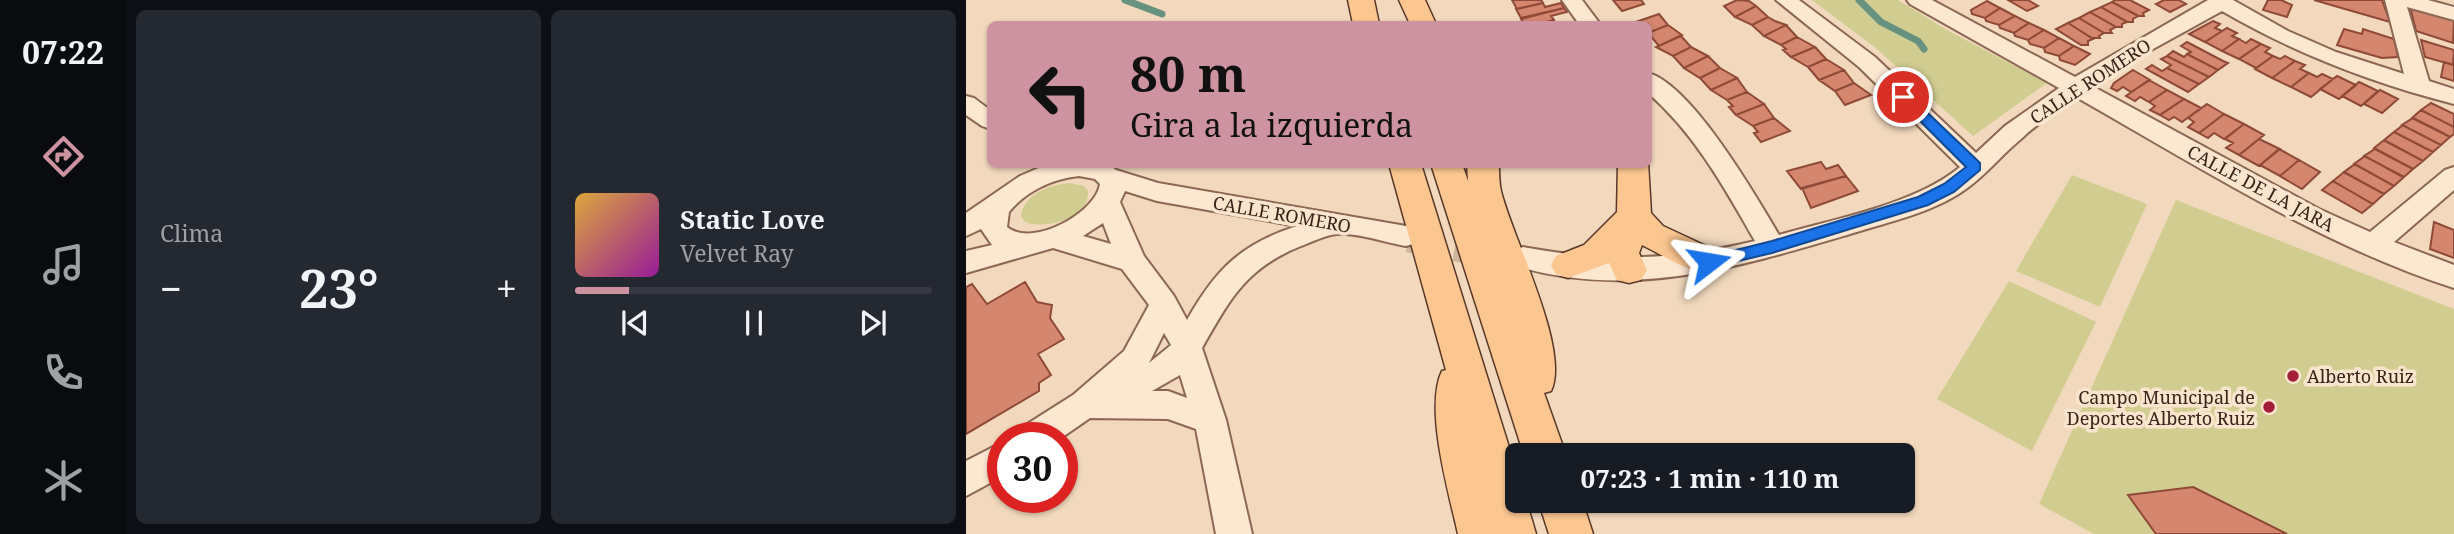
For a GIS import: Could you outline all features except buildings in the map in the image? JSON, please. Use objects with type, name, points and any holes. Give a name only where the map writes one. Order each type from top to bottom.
[{"type":"main road","points":[[1342,0],[1345,21]]},
{"type":"main road","points":[[1361,0],[1366,21]]},
{"type":"main road","points":[[1397,0],[1403,21]]},
{"type":"main road","points":[[1412,0],[1422,21]]},
{"type":"main road","points":[[1406,168],[1514,534]]},
{"type":"main road","points":[[1447,168],[1544,443]]},
{"type":"main road","points":[[1483,168],[1484,190],[1525,312],[1546,443]]},
{"type":"main road","points":[[1629,270],[1643,249],[1634,216],[1634,168]]},
{"type":"main road","points":[[1634,216],[1651,235],[1709,262]]},
{"type":"main road","points":[[1568,265],[1596,254],[1634,216]]},
{"type":"main road","points":[[1452,316],[1459,442],[1480,534]]},
{"type":"main road","points":[[1564,513],[1571,534]]},
{"type":"street","points":[[1572,0],[1588,21]]},
{"type":"street","points":[[1786,0],[1867,62],[1975,167]]},
{"type":"street","name":"CALLE DE LA JARA","points":[[1917,0],[2310,216],[2372,245],[2454,277]]},
{"type":"street","points":[[2395,0],[2419,87]]},
{"type":"street","points":[[2406,0],[2454,14]]},
{"type":"street","points":[[2220,1],[2280,36],[2328,57],[2454,97]]},
{"type":"street","name":"CALLE ROMERO","points":[[1523,258],[1629,270],[1709,262],[1772,247],[1923,201],[1949,188],[2013,131],[2075,88],[2220,1]]},
{"type":"street","points":[[1652,83],[1671,100],[1720,157],[1772,247]]},
{"type":"street","points":[[966,103],[987,119]]},
{"type":"street","points":[[1091,178],[1053,172],[1023,175],[995,215],[994,226],[998,235],[1016,243],[1048,241],[1132,261]]},
{"type":"street","points":[[2372,245],[2454,176]]},
{"type":"street","points":[[966,262],[1048,241],[1088,223],[1091,178]]},
{"type":"street","points":[[1091,178],[1132,261],[1164,304],[1187,347],[1210,420],[1234,534]]},
{"type":"street","name":"CALLE ROMERO","points":[[1091,178],[1406,236]]},
{"type":"street","points":[[966,226],[1001,204]]},
{"type":"street","points":[[1057,422],[1084,405],[1167,368],[1187,347],[1231,275],[1246,262],[1291,237],[1336,224]]},
{"type":"street","points":[[1135,360],[1164,304]]},
{"type":"street","points":[[1084,405],[1135,360],[1156,352],[1187,347]]},
{"type":"street","points":[[1084,405],[1168,405],[1210,420]]},
{"type":"street","points":[[966,480],[987,467]]},
{"type":"shaded area","points":[[1812,0],[1898,0],[1947,30],[2047,83],[1973,136],[1877,49]]},
{"type":"shaded area","points":[[2072,175],[2147,204],[2100,307],[2016,271]]},
{"type":"shaded area","points":[[1069,183],[1084,186],[1088,191],[1087,201],[1082,209],[1065,220],[1054,223],[1025,222],[1021,216],[1023,208],[1032,196],[1053,186]]},
{"type":"shaded area","name":"Alberto Ruiz","points":[[2176,200],[2454,309],[2454,534],[2094,534],[2039,504]]},
{"type":"shaded area","points":[[2009,281],[2096,322],[2032,451],[1937,399]]},
{"type":"waterway","points":[[1125,0],[1162,14]]},
{"type":"waterway","points":[[1859,0],[1881,22],[1918,41],[1924,49]]},
{"type":"tunnel","points":[[1409,237],[1493,253]]},
{"type":"place","name":"Alberto Ruiz","points":[[2293,376]]},
{"type":"place","name":"Campo Municipal de Deportes Alberto Ruiz","points":[[2269,407]]},
{"type":"route","points":[[1709,262],[1772,247],[1923,201],[1949,188],[1975,167],[1903,97]]}]
